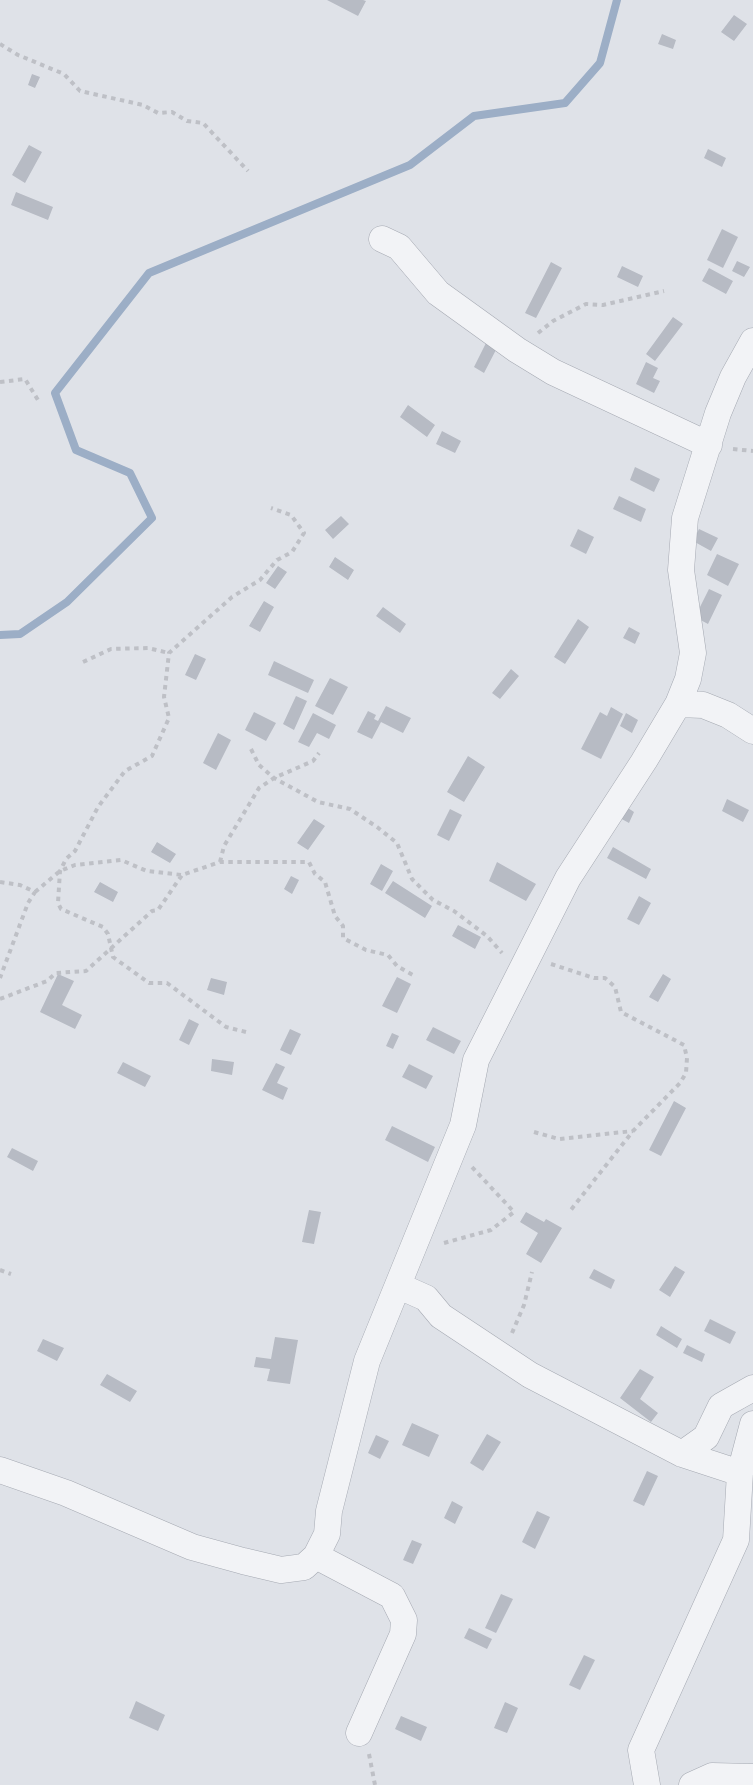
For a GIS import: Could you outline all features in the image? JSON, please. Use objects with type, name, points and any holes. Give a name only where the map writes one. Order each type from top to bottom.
[{"type":"street","points":[[382,239],[399,247],[438,293],[517,351],[553,372],[709,445]]},
{"type":"street","points":[[0,1470],[66,1493],[192,1547],[281,1570],[304,1567],[315,1556],[327,1534],[329,1511],[367,1361],[463,1125],[476,1060],[568,878],[678,704],[688,679],[693,653],[681,570],[685,518],[733,377],[753,341]]},
{"type":"street","points":[[678,704],[703,705],[728,715],[753,731]]},
{"type":"street","points":[[399,1286],[426,1298],[441,1316],[530,1375],[682,1454],[740,1473]]},
{"type":"street","points":[[682,1454],[705,1437],[721,1406],[753,1388]]},
{"type":"street","points":[[647,1785],[641,1750],[736,1540],[740,1473],[753,1424]]},
{"type":"street","points":[[315,1556],[392,1596],[404,1620],[404,1634],[359,1733]]},
{"type":"street","points":[[692,1785],[712,1776],[753,1777]]},
{"type":"path","points":[[0,44],[18,56],[64,74],[80,91],[142,105],[158,113],[172,112],[187,121],[203,123],[248,171]]},
{"type":"path","points":[[517,351],[553,321],[586,304],[603,305],[664,291]]},
{"type":"path","points":[[0,382],[25,379],[38,400]]},
{"type":"path","points":[[246,1032],[226,1027],[166,983],[149,982],[137,975],[113,957],[108,934],[103,927],[61,909],[58,903],[60,871],[66,859],[75,850],[98,807],[125,771],[152,756],[168,718],[164,697],[169,653],[232,597],[260,580],[277,560],[292,552],[304,533],[291,515],[271,508]]},
{"type":"path","points":[[83,662],[111,649],[148,648],[169,653]]},
{"type":"path","points":[[251,749],[259,765],[274,778],[318,802],[359,813],[397,843],[412,879],[433,900],[454,911],[487,936],[503,954],[594,978],[605,978],[615,987],[621,1012],[684,1045],[686,1073],[680,1083],[633,1131],[570,1211]]},
{"type":"path","points":[[220,862],[224,846],[259,788],[274,778],[313,761],[319,753]]},
{"type":"path","points":[[0,978],[1,966],[35,892],[60,871],[75,865],[121,860],[147,870],[182,875],[220,862],[309,862],[315,874],[325,882],[335,916],[343,926],[343,938],[366,950],[388,955],[397,966],[413,975]]},
{"type":"path","points":[[0,999],[47,981],[56,973],[86,971],[152,911],[158,910],[182,875]]},
{"type":"path","points":[[0,882],[20,885],[35,892]]},
{"type":"path","points":[[534,1132],[560,1139],[633,1131]]},
{"type":"path","points":[[411,1254],[492,1230],[514,1212],[468,1163],[452,1154]]},
{"type":"path","points":[[0,1270],[11,1274]]},
{"type":"path","points":[[506,1359],[506,1346],[524,1305],[532,1272]]},
{"type":"building","points":[[327,0],[363,0],[366,1],[358,16]]},
{"type":"building","points":[[734,15],[747,24],[734,41],[721,32]]},
{"type":"building","points":[[662,34],[676,40],[673,49],[658,44]]},
{"type":"building","points":[[32,74],[40,77],[35,88],[28,85]]},
{"type":"building","points":[[29,145],[42,152],[25,183],[12,175]]},
{"type":"building","points":[[708,149],[726,158],[722,167],[704,158]]},
{"type":"building","points":[[16,192],[53,207],[48,220],[11,205]]},
{"type":"building","points":[[722,229],[738,237],[723,268],[707,260]]},
{"type":"building","points":[[737,261],[750,267],[744,277],[732,271]]},
{"type":"building","points":[[551,262],[562,268],[536,318],[525,313]]},
{"type":"building","points":[[622,266],[643,276],[638,287],[617,277]]},
{"type":"building","points":[[709,268],[733,281],[726,294],[702,281]]},
{"type":"building","points":[[673,317],[683,324],[655,361],[646,354]]},
{"type":"building","points":[[487,341],[498,346],[484,373],[474,367]]},
{"type":"building","points":[[646,362],[658,368],[653,378],[660,381],[654,393],[636,384]]},
{"type":"building","points":[[408,405],[435,425],[427,437],[400,417]]},
{"type":"building","points":[[442,431],[461,441],[455,453],[436,444]]},
{"type":"building","points":[[635,467],[660,479],[654,492],[630,480]]},
{"type":"building","points":[[619,496],[646,509],[641,522],[613,509]]},
{"type":"building","points":[[341,516],[349,524],[333,539],[325,530]]},
{"type":"building","points":[[578,529],[594,537],[586,554],[570,546]]},
{"type":"building","points":[[699,529],[718,538],[711,551],[693,541]]},
{"type":"building","points":[[717,554],[739,564],[728,586],[707,575]]},
{"type":"building","points":[[335,557],[354,570],[348,580],[329,567]]},
{"type":"building","points":[[278,566],[287,572],[275,589],[266,583]]},
{"type":"building","points":[[709,589],[722,595],[708,624],[695,617]]},
{"type":"building","points":[[264,601],[274,607],[260,632],[249,626]]},
{"type":"building","points":[[383,607],[406,624],[400,633],[376,616]]},
{"type":"building","points":[[578,619],[589,627],[565,664],[554,657]]},
{"type":"building","points":[[629,627],[640,633],[635,644],[623,638]]},
{"type":"building","points":[[195,654],[206,659],[196,680],[185,675]]},
{"type":"building","points":[[274,661],[314,680],[308,693],[268,675]]},
{"type":"building","points":[[511,669],[519,676],[500,699],[492,693]]},
{"type":"building","points":[[330,678],[348,687],[333,715],[315,706]]},
{"type":"building","points":[[296,696],[307,701],[294,730],[283,724]]},
{"type":"building","points":[[386,706],[411,718],[403,733],[381,722],[372,739],[357,732],[368,711],[376,715],[374,719],[378,721]]},
{"type":"building","points":[[611,707],[623,714],[601,759],[581,749],[600,712],[607,716]]},
{"type":"building","points":[[254,712],[276,723],[266,741],[245,730]]},
{"type":"building","points":[[313,713],[336,725],[329,739],[317,733],[309,747],[298,742]]},
{"type":"building","points":[[626,713],[638,720],[632,733],[620,726]]},
{"type":"building","points":[[218,733],[231,740],[216,770],[203,763]]},
{"type":"building","points":[[468,756],[485,767],[464,802],[447,792]]},
{"type":"building","points":[[727,799],[749,810],[743,822],[722,811]]},
{"type":"building","points":[[625,806],[634,812],[629,823],[618,817]]},
{"type":"building","points":[[450,809],[462,815],[449,841],[437,835]]},
{"type":"building","points":[[314,819],[325,826],[308,850],[297,843]]},
{"type":"building","points":[[157,842],[176,854],[170,863],[151,852]]},
{"type":"building","points":[[613,847],[651,869],[646,879],[607,858]]},
{"type":"building","points":[[497,862],[536,884],[526,901],[489,881]]},
{"type":"building","points":[[381,864],[393,871],[382,891],[370,884]]},
{"type":"building","points":[[291,876],[299,880],[292,894],[284,889]]},
{"type":"building","points":[[393,881],[432,906],[425,918],[385,893]]},
{"type":"building","points":[[100,882],[118,892],[113,902],[94,892]]},
{"type":"building","points":[[639,896],[651,903],[639,925],[627,919]]},
{"type":"building","points":[[458,925],[481,937],[475,949],[452,936]]},
{"type":"building","points":[[58,974],[74,981],[62,1005],[82,1015],[75,1029],[40,1012]]},
{"type":"building","points":[[663,974],[671,979],[658,1002],[649,997]]},
{"type":"building","points":[[397,977],[411,984],[397,1013],[382,1006]]},
{"type":"building","points":[[211,978],[227,982],[224,995],[207,990]]},
{"type":"building","points":[[189,1019],[199,1024],[189,1045],[179,1040]]},
{"type":"building","points":[[433,1027],[461,1041],[454,1054],[426,1040]]},
{"type":"building","points":[[290,1029],[301,1034],[291,1055],[280,1050]]},
{"type":"building","points":[[392,1033],[399,1036],[393,1049],[386,1046]]},
{"type":"building","points":[[212,1059],[234,1062],[232,1075],[211,1071]]},
{"type":"building","points":[[123,1062],[151,1076],[145,1087],[117,1073]]},
{"type":"building","points":[[276,1063],[285,1067],[277,1083],[288,1088],[283,1100],[262,1090]]},
{"type":"building","points":[[409,1064],[433,1076],[426,1089],[402,1077]]},
{"type":"building","points":[[674,1101],[686,1108],[661,1156],[649,1150]]},
{"type":"building","points":[[392,1126],[435,1147],[428,1162],[385,1140]]},
{"type":"building","points":[[12,1148],[38,1161],[33,1171],[7,1157]]},
{"type":"building","points":[[309,1210],[321,1212],[314,1244],[302,1242]]},
{"type":"building","points":[[526,1212],[544,1222],[546,1219],[562,1228],[541,1263],[526,1254],[538,1233],[520,1222]]},
{"type":"building","points":[[675,1266],[685,1272],[670,1297],[659,1290]]},
{"type":"building","points":[[594,1269],[615,1280],[611,1289],[589,1278]]},
{"type":"building","points":[[710,1319],[736,1332],[730,1344],[704,1331]]},
{"type":"building","points":[[661,1326],[682,1339],[677,1348],[656,1335]]},
{"type":"building","points":[[275,1337],[298,1340],[290,1384],[267,1381],[270,1369],[254,1367],[256,1357],[271,1359]]},
{"type":"building","points":[[43,1339],[64,1348],[57,1361],[37,1351]]},
{"type":"building","points":[[687,1345],[705,1354],[702,1362],[683,1353]]},
{"type":"building","points":[[640,1369],[654,1377],[640,1399],[658,1413],[651,1422],[620,1398]]},
{"type":"building","points":[[107,1374],[137,1391],[130,1402],[100,1385]]},
{"type":"building","points":[[412,1423],[439,1435],[429,1457],[402,1445]]},
{"type":"building","points":[[487,1434],[501,1442],[483,1471],[470,1463]]},
{"type":"building","points":[[376,1435],[389,1441],[380,1459],[368,1453]]},
{"type":"building","points":[[647,1471],[658,1476],[644,1506],[633,1501]]},
{"type":"building","points":[[452,1501],[463,1507],[455,1524],[444,1518]]},
{"type":"building","points":[[537,1511],[550,1517],[535,1549],[522,1542]]},
{"type":"building","points":[[412,1540],[422,1544],[413,1564],[403,1560]]},
{"type":"building","points":[[501,1594],[513,1599],[496,1633],[485,1628]]},
{"type":"building","points":[[469,1628],[492,1639],[487,1649],[464,1638]]},
{"type":"building","points":[[584,1655],[595,1660],[580,1690],[569,1685]]},
{"type":"building","points":[[136,1701],[165,1715],[158,1731],[129,1718]]},
{"type":"building","points":[[505,1702],[518,1708],[507,1733],[494,1728]]},
{"type":"building","points":[[401,1716],[427,1727],[421,1741],[395,1729]]},
{"type":"waterway","points":[[0,635],[20,634],[67,602],[152,518],[130,473],[76,450],[55,393],[149,273],[410,165],[474,116],[565,103],[600,63],[617,0]]}]
